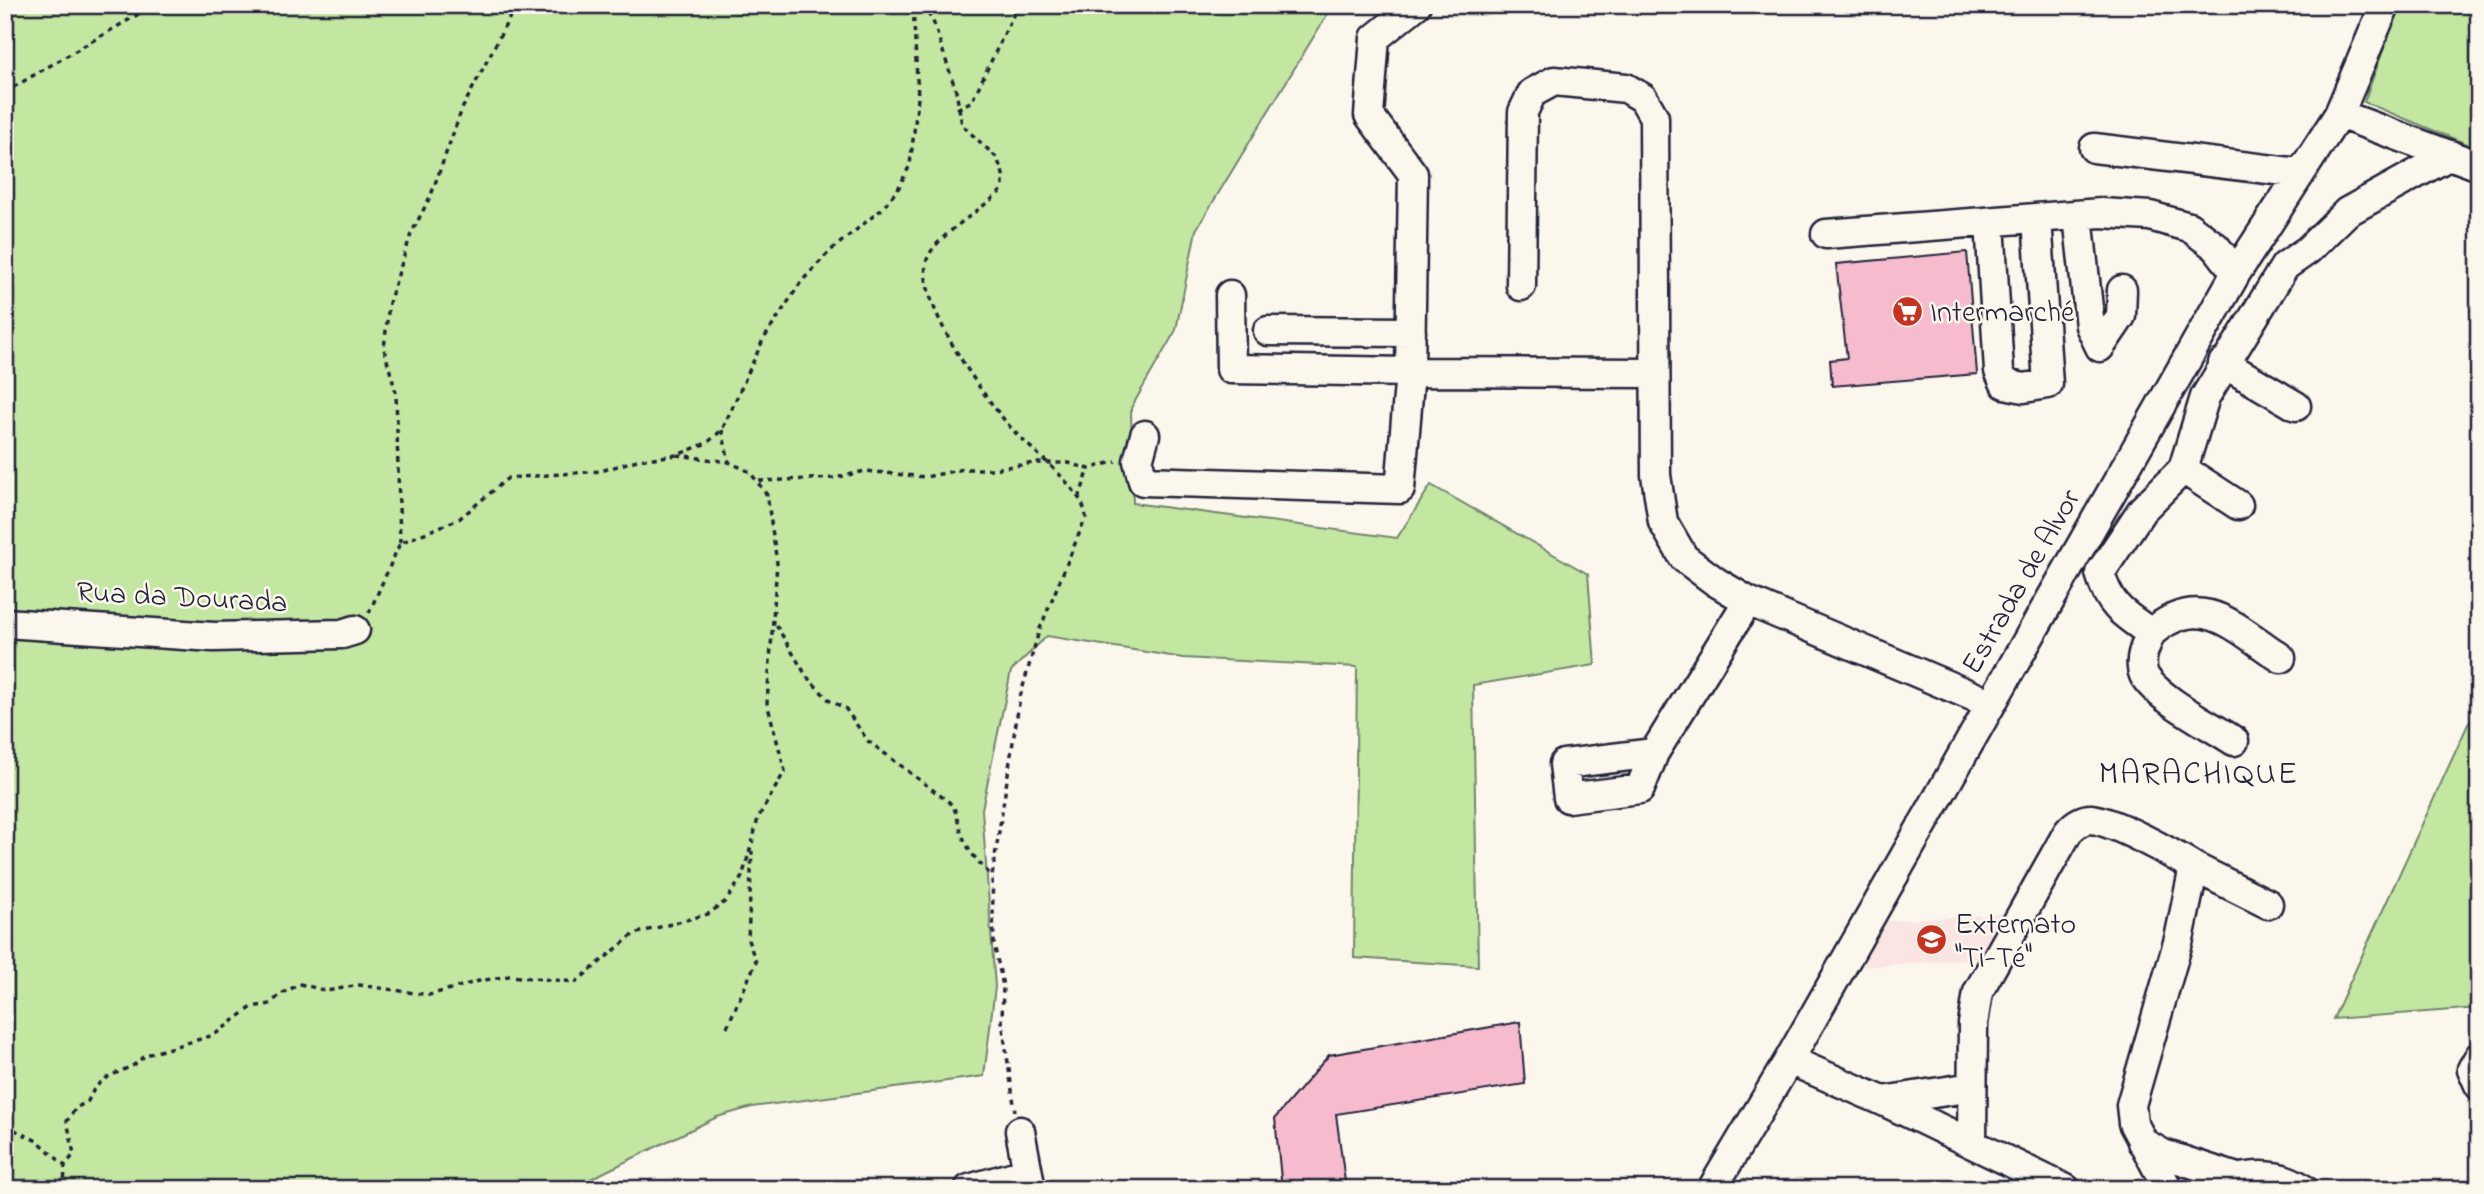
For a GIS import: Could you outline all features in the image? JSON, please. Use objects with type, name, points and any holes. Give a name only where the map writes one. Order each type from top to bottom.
[{"type":"street","points":[[1142,448],[1143,481],[1400,489],[1410,372],[1413,174],[1369,115],[1375,38],[1416,5]]},
{"type":"street","name":"Estrada de Alvor","points":[[1712,1189],[1789,1060],[1989,703],[2236,273],[2339,114],[2385,5]]},
{"type":"street","points":[[1521,286],[1523,112],[1532,93],[1553,81],[1626,88],[1643,98],[1654,117],[1656,475],[1663,522],[1684,558],[1748,601],[1989,703]]},
{"type":"street","points":[[2339,114],[2479,166]]},
{"type":"street","points":[[2094,148],[2300,173]]},
{"type":"street","points":[[2151,633],[2122,614],[2114,605],[2106,595],[2100,573],[2141,510],[2183,470],[2204,397],[2223,363],[2285,266],[2308,250],[2347,212],[2450,155]]},
{"type":"street","points":[[1826,234],[2101,213],[2150,216],[2189,227],[2216,247],[2236,273]]},
{"type":"street","points":[[2078,216],[2090,326],[2100,347],[2121,316],[2122,290]]},
{"type":"street","points":[[1990,222],[1999,371],[2005,384],[2024,387],[2048,384],[2037,218]]},
{"type":"street","points":[[1230,295],[1231,369],[1655,373]]},
{"type":"street","points":[[1268,331],[1411,332]]},
{"type":"street","points":[[2223,363],[2296,406]]},
{"type":"street","points":[[2183,470],[2238,505]]},
{"type":"street","points":[[1654,753],[1748,601]]},
{"type":"street","points":[[2234,741],[2162,694],[2144,675],[2142,653],[2151,633],[2168,618],[2185,611],[2214,614],[2281,658]]},
{"type":"street","name":"Rua da Dourada","points":[[5,623],[214,637],[342,634],[355,630]]},
{"type":"street","points":[[1972,1143],[1973,1024],[1978,992],[2068,832],[2077,822],[2092,819],[2164,849],[2268,904]]},
{"type":"street","points":[[2168,1189],[2133,1123],[2131,1105],[2179,939],[2194,867]]},
{"type":"street","points":[[2479,1057],[2472,1069],[2479,1085]]},
{"type":"street","points":[[1789,1060],[1883,1101],[2066,1189]]},
{"type":"street","points":[[1883,1101],[1972,1087]]},
{"type":"street","points":[[969,1189],[1028,1181],[1020,1131]]},
{"type":"street","points":[[2142,1142],[2163,1154],[2234,1177]]},
{"type":"street","points":[[2204,1189],[2234,1177],[2269,1175],[2303,1189]]},
{"type":"path","points":[[5,92],[154,5]]},
{"type":"path","points":[[355,630],[367,618],[400,542],[396,393],[384,349],[389,303],[411,234],[431,195],[462,109],[516,5]]},
{"type":"path","points":[[400,542],[459,519],[508,478],[601,471],[637,460],[677,455],[707,443],[722,430],[763,340],[801,282],[830,251],[882,209],[898,190],[910,165],[918,98],[913,5]]},
{"type":"path","points":[[922,5],[933,20],[956,91],[957,109],[962,125],[997,158],[1003,174],[1003,189],[950,234],[928,257],[927,281],[933,308],[948,340],[987,396],[1011,428],[1079,498],[1086,517],[1039,631],[1020,697],[992,876],[991,914],[1003,986],[1002,1021],[1020,1131]]},
{"type":"path","points":[[957,109],[972,100],[1018,5]]},
{"type":"path","points":[[722,430],[729,462]]},
{"type":"path","points":[[759,481],[835,478],[865,471],[926,477],[963,468],[1069,463],[1089,469],[1117,461],[1142,448]]},
{"type":"path","points":[[64,1189],[65,1166],[74,1154],[67,1121],[76,1108],[88,1101],[95,1087],[146,1055],[214,1035],[252,1007],[270,1004],[281,994],[300,984],[327,991],[359,985],[429,995],[509,976],[576,982],[634,934],[708,914],[726,901],[742,877],[758,818],[785,771],[767,703],[778,563],[766,495],[759,481],[750,472],[729,462],[677,455]]},
{"type":"path","points":[[1079,498],[1089,469]]},
{"type":"path","points":[[775,624],[807,677],[830,701],[845,708],[868,741],[949,802],[958,812],[960,827],[978,864],[992,876]]},
{"type":"path","points":[[727,1027],[756,962],[748,940],[752,843]]},
{"type":"path","points":[[5,1125],[39,1142],[65,1166]]},
{"type":"shaded area","name":"Externato \"Ti-Té\"","points":[[2004,914],[1979,958],[1862,967],[1884,921]]},
{"type":"green space","points":[[5,5],[1333,5],[1196,230],[1176,330],[1131,408],[1133,503],[1397,538],[1431,485],[1588,574],[1595,665],[1473,685],[1478,966],[1354,958],[1357,667],[1183,658],[1047,636],[1011,671],[982,809],[995,987],[984,1076],[752,1107],[717,1117],[570,1189],[5,1189]]},
{"type":"green space","points":[[2400,5],[2479,5],[2479,149],[2364,102]]},
{"type":"green space","points":[[2479,721],[2479,1008],[2333,1019],[2469,722]]},
{"type":"building","name":"Intermarché","points":[[1967,252],[1977,374],[1832,386],[1830,360],[1847,358],[1836,264]]},
{"type":"building","points":[[1520,1022],[1525,1084],[1336,1114],[1346,1189],[1282,1189],[1275,1118],[1329,1055]]},
{"type":"place","name":"Intermarché","points":[[1907,311]]},
{"type":"place","name":"Externato \"Ti-Té\"","points":[[1932,940]]},
{"type":"district","name":"MARACHIQUE","points":[[2199,772]]}]
